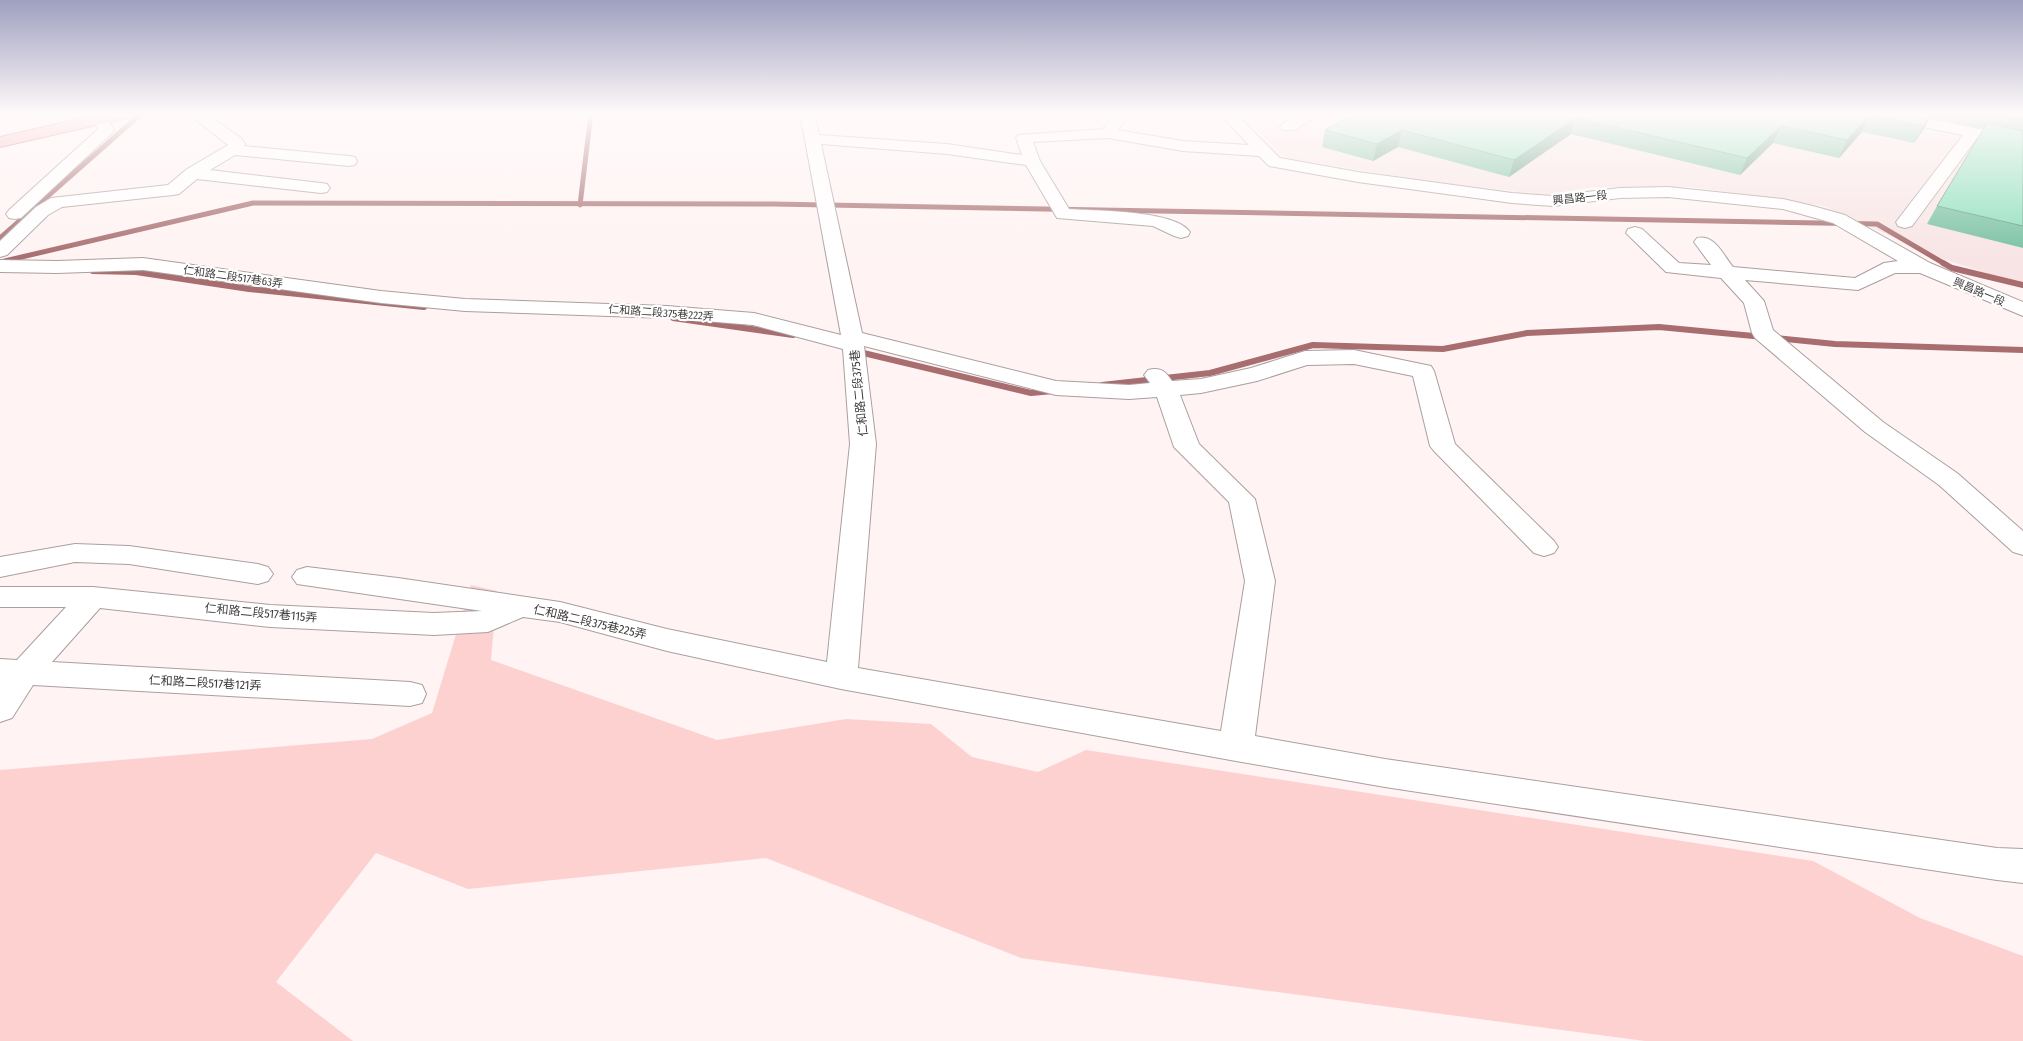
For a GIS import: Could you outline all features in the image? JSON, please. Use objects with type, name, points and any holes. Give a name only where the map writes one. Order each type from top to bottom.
[{"type":"street","points":[[0,227],[71,162]]},
{"type":"street","points":[[0,251],[42,211],[57,202],[173,190],[193,173],[212,162]]},
{"type":"street","name":"仁和路二段375巷","points":[[816,162],[854,348],[864,444],[841,676]]},
{"type":"street","points":[[1032,162],[1063,214],[1157,221],[1181,232]]},
{"type":"street","name":"興昌路一段","points":[[1275,162],[1292,166],[1512,198],[1553,202],[1620,193],[1668,192],[1783,204],[1839,219],[1923,268],[2023,310]]},
{"type":"street","points":[[1905,222],[1951,162]]},
{"type":"street","points":[[193,173],[321,188]]},
{"type":"street","points":[[1635,233],[1673,268],[1858,284],[1891,267],[1923,268]]},
{"type":"street","points":[[1704,242],[1726,272],[1754,301],[1763,333],[1874,427],[1948,479],[2023,546]]},
{"type":"street","name":"仁和路二段517巷63弄","points":[[0,266],[57,267],[143,264],[381,298],[465,305]]},
{"type":"street","name":"仁和路二段375巷222弄","points":[[465,305],[667,312],[754,319],[844,343],[854,348],[865,340],[1056,388],[1128,392],[1161,382],[1201,386],[1257,374],[1305,358],[1354,358],[1423,371],[1443,446],[1544,547]]},
{"type":"street","points":[[1161,382],[1187,447],[1242,499],[1260,580],[1236,747]]},
{"type":"street","points":[[0,567],[75,553],[129,555],[258,574]]},
{"type":"street","name":"仁和路二段375巷225弄","points":[[307,577],[398,588],[560,612],[667,640],[841,676],[1414,777],[1987,863],[2023,866]]},
{"type":"street","name":"仁和路二段517巷115弄","points":[[0,597],[93,597],[270,616],[434,624],[488,621],[520,606]]},
{"type":"street","points":[[0,708],[13,671],[93,597]]},
{"type":"street","name":"仁和路二段517巷121弄","points":[[13,671],[410,694]]},
{"type":"shaded area","points":[[1307,162],[2023,162],[2023,285],[1937,257],[1824,206],[1691,187],[1592,187],[1545,195],[1427,181]]},
{"type":"shaded area","points":[[471,585],[497,591],[491,660],[717,740],[846,719],[931,724],[972,757],[1038,772],[1086,750],[1813,861],[1920,918],[2023,956],[2023,1041],[1645,1041],[1021,958],[766,858],[468,889],[376,853],[276,982],[353,1041],[0,1041],[0,770],[372,739],[432,713]]},
{"type":"building","points":[[1964,162],[2023,162],[2023,226],[1937,206]]},
{"type":"waterway","points":[[0,238],[87,162]]},
{"type":"waterway","points":[[580,204],[585,162]]},
{"type":"waterway","points":[[0,262],[253,203],[580,204]]},
{"type":"waterway","points":[[580,204],[773,204],[1877,224],[1945,264]]},
{"type":"waterway","points":[[1943,263],[1952,268],[2023,285]]},
{"type":"waterway","points":[[93,271],[136,272],[249,289],[424,307]]},
{"type":"waterway","points":[[673,318],[793,335]]},
{"type":"waterway","points":[[1102,385],[1210,373],[1313,345],[1443,349],[1527,333],[1659,327],[1764,337]]},
{"type":"waterway","points":[[1775,338],[1835,344],[2023,350]]},
{"type":"waterway","points":[[855,351],[1031,393],[1053,391]]}]
